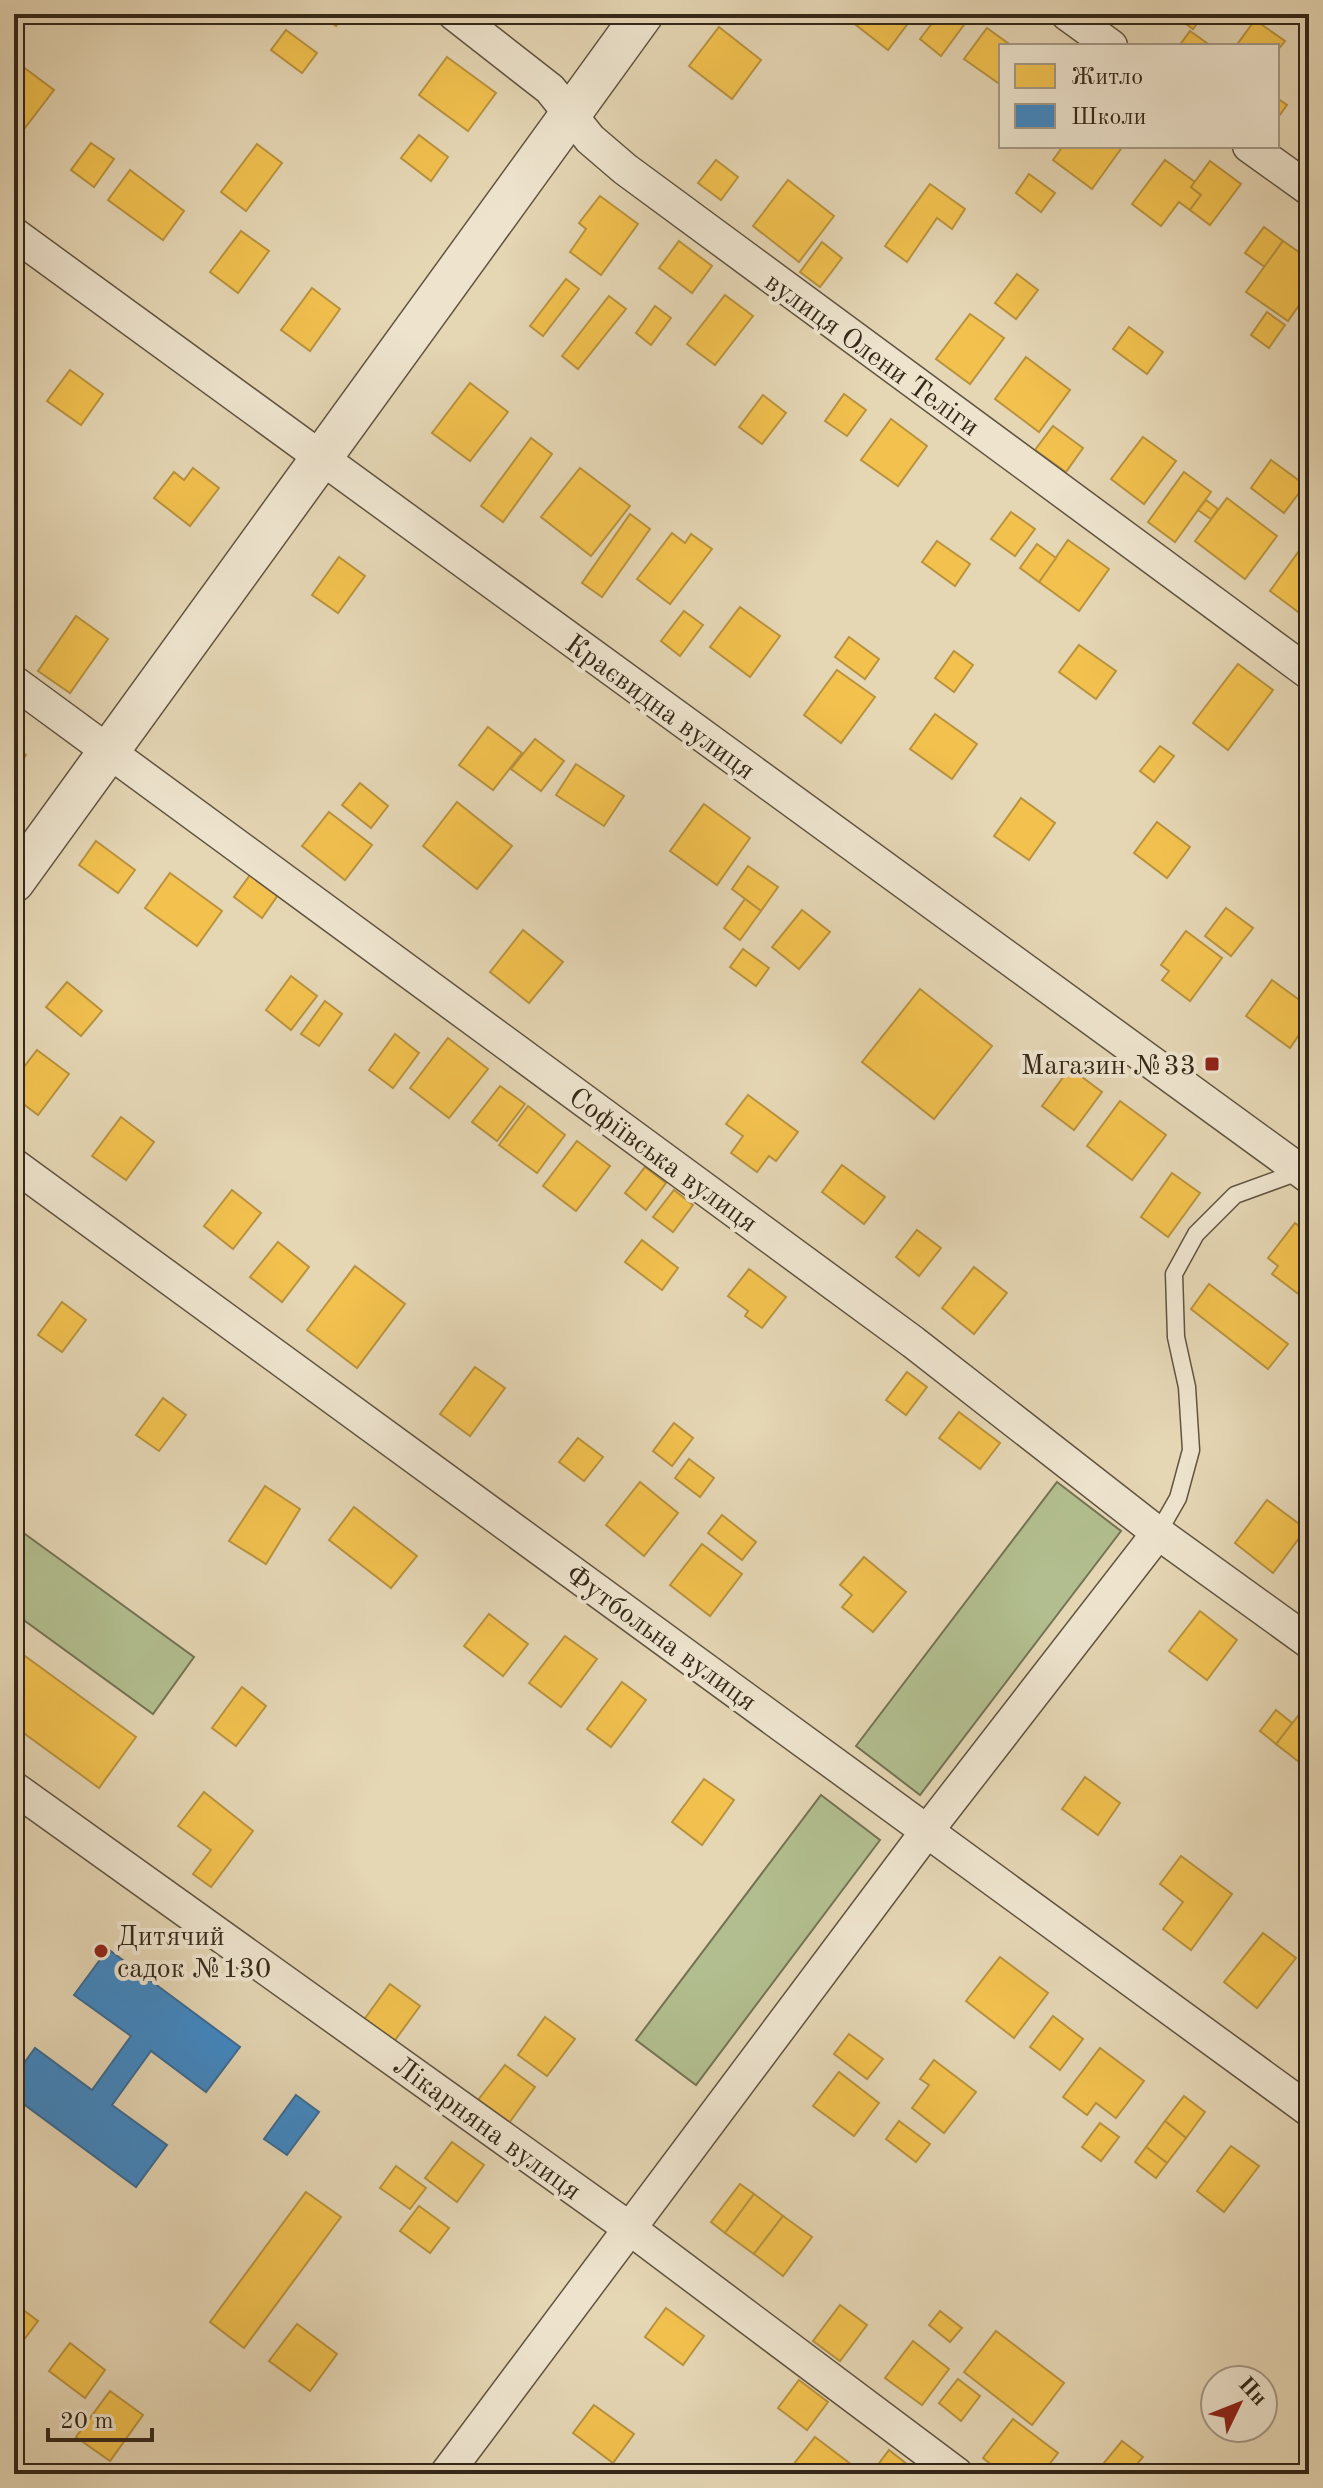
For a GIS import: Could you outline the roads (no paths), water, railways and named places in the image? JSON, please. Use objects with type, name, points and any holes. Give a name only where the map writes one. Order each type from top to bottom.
[{"type":"street","name":"вулиця Олени Теліги","points":[[454,14],[550,89],[569,116],[625,169],[1309,673]]},
{"type":"street","points":[[14,882],[643,14]]},
{"type":"street","points":[[1067,14],[1108,44]]},
{"type":"street","points":[[1252,148],[1309,189]]},
{"type":"street","name":"Краєвидна вулиця","points":[[14,234],[1305,1174]]},
{"type":"street","name":"Софіївська вулиця","points":[[14,682],[913,1342],[1158,1533],[1309,1642]]},
{"type":"street","name":"Футбольна вулиця","points":[[14,1165],[1309,2110]]},
{"type":"street","points":[[446,2474],[927,1831],[1158,1533]]},
{"type":"street","name":"Лікарняна вулиця","points":[[14,1788],[629,2228],[957,2474]]},
{"type":"lane","points":[[1158,1533],[1178,1498],[1191,1450],[1187,1387],[1176,1337],[1174,1274],[1196,1234],[1235,1195],[1305,1174]]},
{"type":"place","name":"Магазин №33","points":[[1212,1064]]},
{"type":"place","name":"Дитячий садок №130","points":[[101,1951]]}]
